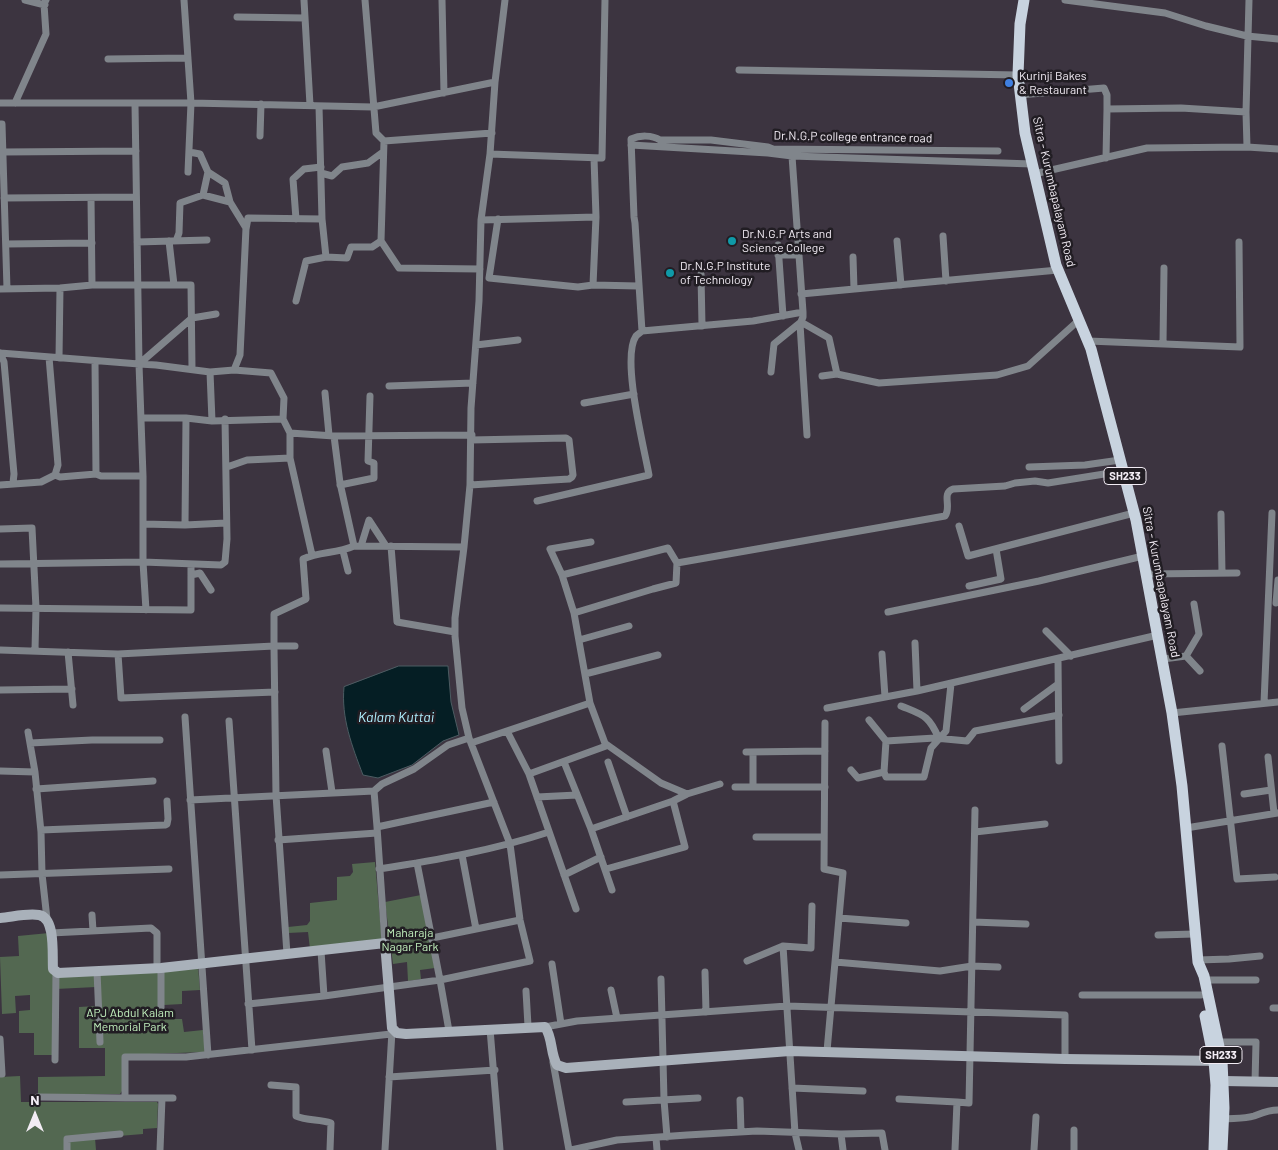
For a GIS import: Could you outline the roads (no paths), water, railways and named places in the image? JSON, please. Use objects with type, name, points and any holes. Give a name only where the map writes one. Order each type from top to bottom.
[{"type":"main road","name":"Sitra - Kurumbapalayam Road","points":[[1024,0],[1020,24],[1018,75],[1024,133],[1058,270],[1088,341],[1122,466],[1147,574],[1172,713],[1186,828],[1198,961],[1205,980],[1218,1042],[1218,1061],[1224,1081],[1222,1150]]},
{"type":"main road","points":[[1198,961],[1197,976],[1218,1061],[1214,1150]]},
{"type":"street","points":[[15,103],[46,34],[46,3],[25,0]]},
{"type":"street","points":[[184,0],[191,103],[188,172]]},
{"type":"street","points":[[304,0],[310,105]]},
{"type":"street","points":[[366,0],[376,133],[384,140],[492,133]]},
{"type":"street","points":[[442,0],[444,93]]},
{"type":"street","points":[[248,1004],[440,980],[530,961],[520,920],[510,844],[470,740],[462,708],[455,632],[470,485],[473,384],[482,220],[505,0]]},
{"type":"street","points":[[490,154],[602,158],[605,0]]},
{"type":"street","points":[[1066,0],[1165,13],[1206,26],[1248,36],[1278,39]]},
{"type":"street","points":[[1247,147],[1249,0]]},
{"type":"street","points":[[237,17],[305,18]]},
{"type":"street","points":[[108,60],[188,58]]},
{"type":"street","points":[[739,70],[1018,75]]},
{"type":"street","points":[[0,103],[191,103],[373,106],[495,82]]},
{"type":"street","points":[[1019,95],[1104,88],[1107,95],[1106,158]]},
{"type":"street","points":[[135,104],[139,364],[143,476],[143,562],[146,610]]},
{"type":"street","points":[[260,136],[261,104]]},
{"type":"street","points":[[319,106],[322,219],[326,257]]},
{"type":"street","points":[[1107,109],[1181,108],[1246,112]]},
{"type":"street","points":[[0,124],[2,124],[6,244],[4,289],[138,284],[191,285],[192,368]]},
{"type":"street","name":"Dr.N.G.P college entrance road","points":[[631,146],[631,139],[637,136],[654,136],[660,140],[711,140],[773,149],[998,151]]},
{"type":"street","points":[[384,140],[381,241],[399,268],[480,269]]},
{"type":"street","points":[[642,331],[631,146],[1033,169],[1106,158],[1147,148],[1247,147],[1278,149]]},
{"type":"street","points":[[3,152],[136,152]]},
{"type":"street","points":[[189,152],[200,154],[208,172],[225,183],[230,202],[246,230]]},
{"type":"street","points":[[296,219],[294,179],[304,169],[321,170],[332,176],[342,167],[368,163],[383,152]]},
{"type":"street","points":[[792,156],[803,312],[801,322],[807,435]]},
{"type":"street","points":[[593,285],[596,217],[594,158]]},
{"type":"street","points":[[203,195],[208,172]]},
{"type":"street","points":[[174,285],[172,241],[179,233],[180,203],[203,195],[230,202]]},
{"type":"street","points":[[4,198],[136,197]]},
{"type":"street","points":[[91,198],[92,285]]},
{"type":"street","points":[[482,220],[596,217]]},
{"type":"street","points":[[234,370],[240,355],[248,218],[322,219]]},
{"type":"street","points":[[498,219],[489,278],[578,287],[593,285],[638,286]]},
{"type":"street","points":[[942,236],[946,280]]},
{"type":"street","points":[[137,242],[208,240]]},
{"type":"street","points":[[296,301],[306,261],[326,257],[347,258],[351,247],[372,247],[381,241]]},
{"type":"street","points":[[897,241],[901,284]]},
{"type":"street","points":[[1088,341],[1240,347],[1239,242]]},
{"type":"street","points":[[6,244],[92,243]]},
{"type":"street","points":[[778,245],[783,316]]},
{"type":"street","points":[[778,256],[798,255]]},
{"type":"street","points":[[853,257],[854,289]]},
{"type":"street","points":[[1163,344],[1164,268]]},
{"type":"street","points":[[801,294],[1058,270]]},
{"type":"street","points":[[702,274],[702,326]]},
{"type":"street","points":[[59,358],[60,288]]},
{"type":"street","points":[[536,501],[649,475],[631,381],[631,353],[635,337],[642,331],[753,321],[803,312]]},
{"type":"street","points":[[139,364],[192,318],[216,314]]},
{"type":"street","points":[[822,376],[837,374],[879,383],[997,375],[1028,366],[1079,320]]},
{"type":"street","points":[[801,322],[829,338],[837,374]]},
{"type":"street","points":[[771,372],[774,344],[801,322]]},
{"type":"street","points":[[476,344],[518,340]]},
{"type":"street","points":[[13,484],[14,474],[4,362],[0,353],[192,368],[210,372],[234,370],[271,373],[284,398],[283,418],[290,433],[290,458],[312,555]]},
{"type":"street","points":[[48,357],[58,465],[56,476]]},
{"type":"street","points":[[95,361],[96,474]]},
{"type":"street","points":[[210,372],[212,421]]},
{"type":"street","points":[[389,386],[473,384]]},
{"type":"street","points":[[324,393],[340,485],[358,546]]},
{"type":"street","points":[[584,403],[634,394]]},
{"type":"street","points":[[340,485],[374,478],[374,463],[368,461],[370,396]]},
{"type":"street","points":[[141,418],[190,418],[212,421],[283,418]]},
{"type":"street","points":[[185,525],[186,437],[190,418]]},
{"type":"street","points":[[0,564],[143,562],[221,566],[225,562],[225,419]]},
{"type":"street","points":[[290,433],[331,436],[566,438],[569,440],[573,475],[569,479],[470,485]]},
{"type":"street","points":[[226,468],[248,460],[290,458]]},
{"type":"street","points":[[1029,467],[1122,466]]},
{"type":"street","points":[[677,563],[945,516],[948,509],[947,494],[949,490],[954,488],[1005,486],[1036,481],[1048,483],[1122,466]]},
{"type":"street","points":[[0,485],[40,482],[56,476],[96,474],[101,476],[143,476]]},
{"type":"street","points":[[1264,703],[1272,513]]},
{"type":"street","points":[[960,526],[968,556],[1134,514]]},
{"type":"street","points":[[1220,514],[1222,573]]},
{"type":"street","points":[[358,546],[369,520],[389,546],[397,622],[455,632]]},
{"type":"street","points":[[143,524],[185,525],[226,523]]},
{"type":"street","points":[[0,529],[32,528],[35,564],[35,650]]},
{"type":"street","points":[[590,542],[550,549],[562,575],[574,613],[590,703],[606,744],[661,783],[687,794]]},
{"type":"street","points":[[287,954],[276,795],[274,614],[306,599],[304,559],[312,555],[343,551],[358,546],[464,546]]},
{"type":"street","points":[[562,575],[668,548],[677,563],[676,583],[653,588],[574,613]]},
{"type":"street","points":[[969,586],[1001,579],[996,548]]},
{"type":"street","points":[[343,551],[348,571]]},
{"type":"street","points":[[888,612],[1039,581],[1143,556]]},
{"type":"street","points":[[0,608],[191,610],[191,564]]},
{"type":"street","points":[[191,575],[200,573],[211,590]]},
{"type":"street","points":[[1147,574],[1237,573]]},
{"type":"street","points":[[1276,603],[1278,580]]},
{"type":"street","points":[[1186,656],[1199,634],[1194,604]]},
{"type":"street","points":[[579,640],[629,626]]},
{"type":"street","points":[[1046,630],[1071,656]]},
{"type":"street","points":[[827,708],[951,684],[1158,635]]},
{"type":"street","points":[[915,642],[917,691]]},
{"type":"street","points":[[0,650],[118,654],[295,646]]},
{"type":"street","points":[[68,652],[73,705]]},
{"type":"street","points":[[118,654],[121,698],[275,692]]},
{"type":"street","points":[[882,654],[885,697]]},
{"type":"street","points":[[585,674],[658,655]]},
{"type":"street","points":[[1162,659],[1186,656]]},
{"type":"street","points":[[1186,656],[1200,671]]},
{"type":"street","points":[[1058,659],[1059,760]]},
{"type":"street","points":[[869,720],[886,741],[884,772],[886,777],[924,777],[931,748],[946,731],[951,684]]},
{"type":"street","points":[[1024,709],[1058,684]]},
{"type":"street","points":[[0,690],[72,689]]},
{"type":"street","points":[[1172,713],[1278,702]]},
{"type":"street","points":[[190,800],[374,791],[382,784],[414,770],[448,746],[508,731],[590,703]]},
{"type":"street","points":[[901,706],[926,716],[934,726],[939,739]]},
{"type":"street","points":[[886,741],[939,739],[967,741],[975,731],[1059,715]]},
{"type":"street","points":[[185,717],[208,1054]]},
{"type":"street","points":[[229,721],[252,1050]]},
{"type":"street","points":[[825,723],[824,869],[843,873],[827,1051]]},
{"type":"street","points":[[508,731],[529,774],[576,909]]},
{"type":"street","points":[[28,732],[41,830],[42,874],[47,919],[51,933],[53,969],[58,973],[159,968],[385,943]]},
{"type":"street","points":[[30,743],[92,740],[160,740]]},
{"type":"street","points":[[529,774],[606,746],[606,744]]},
{"type":"street","points":[[1222,746],[1236,879],[1275,877]]},
{"type":"street","points":[[326,751],[332,792]]},
{"type":"street","points":[[754,787],[749,752],[825,751]]},
{"type":"street","points":[[1186,828],[1276,813],[1271,790],[1268,757]]},
{"type":"street","points":[[564,762],[606,868],[612,890]]},
{"type":"street","points":[[608,762],[627,817]]},
{"type":"street","points":[[852,770],[858,778],[884,772]]},
{"type":"street","points":[[0,771],[34,772]]},
{"type":"street","points":[[36,789],[153,781]]},
{"type":"street","points":[[591,829],[720,784]]},
{"type":"street","points":[[735,787],[824,787]]},
{"type":"street","points":[[1244,794],[1271,790]]},
{"type":"street","points":[[374,791],[392,1031],[386,1150]]},
{"type":"street","points":[[537,797],[577,796]]},
{"type":"street","points":[[41,830],[165,825],[168,819],[167,801]]},
{"type":"street","points":[[606,868],[685,847],[673,801]]},
{"type":"street","points":[[278,840],[377,830],[494,802]]},
{"type":"street","points":[[899,1099],[969,1104],[975,810]]},
{"type":"street","points":[[975,832],[1045,824]]},
{"type":"street","points":[[379,869],[510,844],[549,832]]},
{"type":"street","points":[[756,837],[823,837]]},
{"type":"street","points":[[462,854],[476,929]]},
{"type":"street","points":[[564,875],[601,857]]},
{"type":"street","points":[[417,863],[448,1031]]},
{"type":"street","points":[[0,875],[169,869]]},
{"type":"street","points":[[747,961],[783,946],[810,948],[812,906]]},
{"type":"street","points":[[92,914],[93,931]]},
{"type":"street","points":[[0,918],[41,915],[47,919]]},
{"type":"street","points":[[839,918],[906,923]]},
{"type":"street","points":[[432,938],[520,920]]},
{"type":"street","points":[[973,922],[1026,924]]},
{"type":"street","points":[[51,933],[151,928],[155,930],[157,933],[161,1016]]},
{"type":"street","points":[[1158,935],[1195,934]]},
{"type":"street","points":[[783,946],[795,1133],[799,1150]]},
{"type":"street","points":[[321,951],[324,996]]},
{"type":"street","points":[[1198,961],[1260,956]]},
{"type":"street","points":[[835,962],[940,971],[972,966],[998,967]]},
{"type":"street","points":[[552,964],[561,1024]]},
{"type":"street","points":[[56,971],[56,1060]]},
{"type":"street","points":[[97,971],[100,1042]]},
{"type":"street","points":[[705,972],[706,1012]]},
{"type":"street","points":[[661,979],[662,1060],[667,1137]]},
{"type":"street","points":[[1205,980],[1256,980]]},
{"type":"street","points":[[611,990],[617,1018]]},
{"type":"street","points":[[526,991],[528,1026]]},
{"type":"street","points":[[1082,995],[1201,995]]},
{"type":"street","points":[[125,1098],[125,1057],[186,1057],[392,1031],[406,1034],[528,1026],[544,1027],[617,1018],[787,1006],[1065,1014],[1065,1059]]},
{"type":"street","points":[[544,1027],[549,1032],[570,1150],[617,1140],[741,1132],[882,1133],[885,1150]]},
{"type":"street","points":[[490,1029],[500,1150]]},
{"type":"street","points":[[0,1039],[2,1074],[0,1074]]},
{"type":"street","points":[[1218,1042],[1256,1042],[1255,1082]]},
{"type":"street","points":[[553,1058],[557,1065],[566,1068],[790,1051],[970,1057],[1218,1061]]},
{"type":"street","points":[[389,1077],[494,1070]]},
{"type":"street","points":[[1224,1081],[1278,1082]]},
{"type":"street","points":[[271,1085],[296,1087],[296,1116],[301,1119],[322,1120],[331,1123],[330,1150]]},
{"type":"street","points":[[792,1088],[863,1091]]},
{"type":"street","points":[[38,1097],[173,1098]]},
{"type":"street","points":[[160,1150],[162,1098]]},
{"type":"street","points":[[626,1102],[698,1098]]},
{"type":"street","points":[[740,1100],[741,1132]]},
{"type":"street","points":[[955,1150],[957,1102]]},
{"type":"street","points":[[1224,1120],[1255,1116],[1263,1111],[1278,1110]]},
{"type":"street","points":[[1034,1150],[1036,1117]]},
{"type":"street","points":[[1074,1130],[1074,1150]]},
{"type":"street","points":[[68,1150],[67,1139],[120,1134]]},
{"type":"street","points":[[841,1134],[843,1150]]},
{"type":"street","points":[[656,1138],[657,1150]]},
{"type":"water","name":"Kalam Kuttai","points":[[399,666],[448,666],[451,702],[459,735],[443,741],[412,765],[378,778],[363,775],[351,743],[346,721],[344,687]]},
{"type":"place","name":"Kurinji Bakes & Restaurant","points":[[1009,83]]},
{"type":"place","name":"Dr.N.G.P Arts and Science College","points":[[732,241]]},
{"type":"place","name":"Dr.N.G.P Institute of Technology","points":[[670,273]]},
{"type":"park label","name":"Maharaja Nagar Park","points":[[410,940]]},
{"type":"park label","name":"APJ Abdul Kalam Memorial Park","points":[[130,1020]]}]
